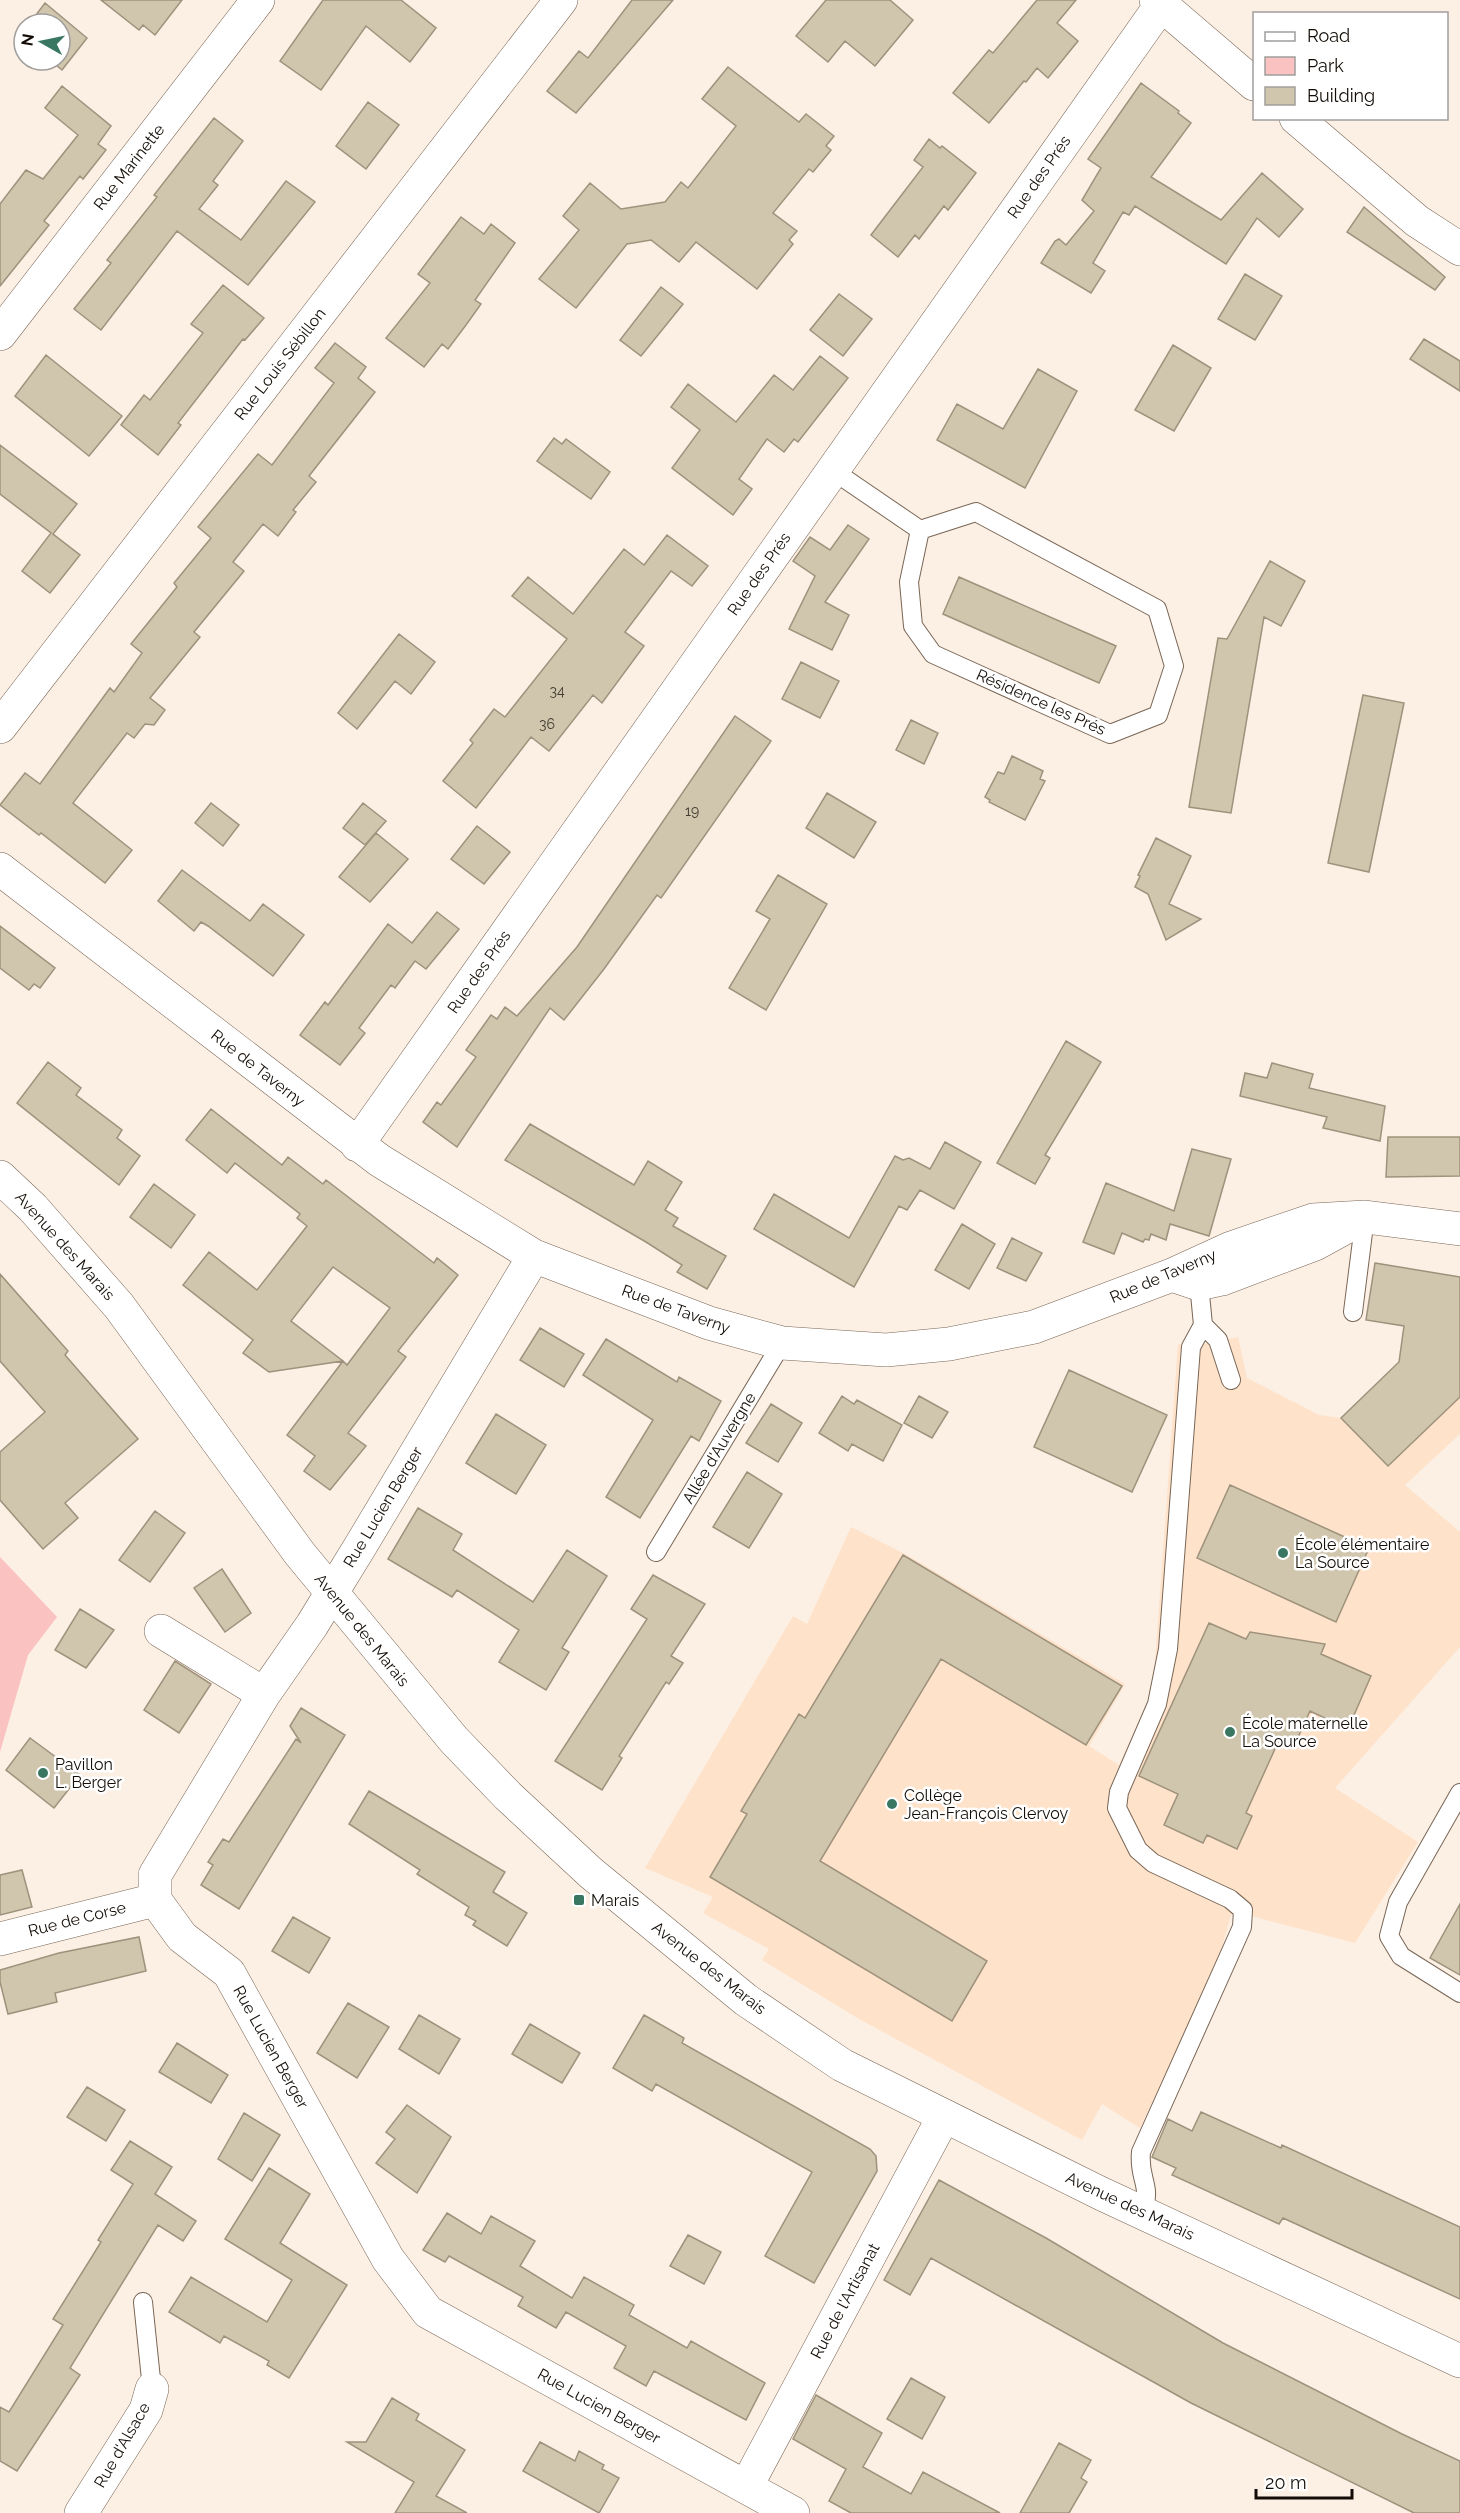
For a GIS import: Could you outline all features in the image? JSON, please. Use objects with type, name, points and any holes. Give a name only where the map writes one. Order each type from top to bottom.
[{"type":"street","name":"Rue Marinette","points":[[0,334],[258,0]]},
{"type":"street","name":"Rue Louis Sébillon","points":[[0,727],[561,0]]},
{"type":"street","points":[[1158,2],[1253,83]]},
{"type":"street","name":"Rue des Prés","points":[[357,1144],[832,470],[1158,2]]},
{"type":"street","points":[[1298,120],[1417,221],[1460,249]]},
{"type":"street","name":"Rue de Taverny","points":[[0,869],[357,1144],[534,1256],[709,1323],[782,1343],[886,1350],[949,1344],[1034,1327],[1172,1275],[1233,1261],[1281,1244],[1313,1220],[1365,1217],[1460,1229]]},
{"type":"street","name":"Avenue des Marais","points":[[0,1177],[33,1208],[119,1306],[331,1593],[454,1740],[508,1796],[591,1874],[746,2000],[814,2048],[944,2116],[1460,2361]]},
{"type":"street","name":"Rue Lucien Berger","points":[[534,1256],[331,1593],[264,1694],[155,1875],[155,1900],[182,1937],[229,1973],[388,2259],[428,2312],[793,2513]]},
{"type":"street","points":[[161,1631],[264,1694]]},
{"type":"street","name":"Rue de Corse","points":[[0,1939],[155,1900]]},
{"type":"street","name":"Rue de l'Artisanat","points":[[746,2487],[944,2116]]},
{"type":"street","name":"Rue d'Alsace","points":[[81,2513],[146,2410],[152,2389]]},
{"type":"lane","points":[[832,470],[920,530]]},
{"type":"lane","name":"Résidence les Prés","points":[[976,512],[1156,609],[1174,666],[1158,715],[1110,734],[933,654],[913,626],[909,582],[920,530],[976,512]]},
{"type":"lane","points":[[1353,1312],[1365,1217]]},
{"type":"lane","points":[[1142,2212],[1149,2196],[1140,2167],[1142,2152],[1245,1916],[1243,1910],[1230,1899],[1153,1863],[1138,1850],[1117,1808],[1119,1792],[1157,1704],[1168,1649],[1191,1347],[1203,1325],[1200,1294],[1172,1275]]},
{"type":"lane","points":[[1203,1325],[1218,1340],[1231,1380]]},
{"type":"lane","name":"Allée d'Auvergne","points":[[656,1552],[782,1343]]},
{"type":"lane","points":[[1460,1793],[1398,1902],[1389,1936],[1401,1956],[1460,1993]]},
{"type":"lane","name":"Rue d'Alsace","points":[[143,2302],[152,2389]]},
{"type":"shaded area","points":[[1375,1263],[1460,1277],[1460,1434],[1405,1485],[1460,1532],[1460,1647],[1335,1788],[1418,1842],[1355,1943],[1232,1911],[1218,1961],[1140,2128],[1102,2104],[1082,2140],[859,2019],[762,1960],[769,1949],[703,1913],[713,1897],[645,1868],[793,1616],[807,1624],[851,1527],[905,1554],[1125,1684],[1089,1746],[1119,1765],[1153,1690],[1178,1344],[1191,1347],[1238,1337],[1247,1378],[1319,1415],[1341,1418],[1399,1362],[1404,1326],[1366,1320]]},
{"type":"green space","points":[[0,1557],[57,1617],[28,1655],[0,1752]]},
{"type":"building","points":[[101,0],[182,0],[155,35],[143,25],[139,30]]},
{"type":"building","points":[[323,0],[401,0],[436,28],[410,62],[366,26],[321,90],[280,61]]},
{"type":"building","points":[[632,0],[673,0],[576,113],[547,91],[579,51],[588,58]]},
{"type":"building","points":[[826,0],[890,0],[913,20],[875,66],[845,41],[828,62],[796,36]]},
{"type":"building","points":[[1037,0],[1076,0],[1057,23],[1078,41],[1048,78],[1037,68],[989,123],[953,93],[989,50],[993,53]]},
{"type":"building","points":[[45,3],[56,12],[38,12]]},
{"type":"building","points":[[72,26],[87,38],[72,57]]},
{"type":"building","points":[[728,67],[799,122],[806,114],[834,136],[826,146],[831,150],[813,172],[809,169],[773,213],[797,231],[789,240],[793,244],[757,289],[696,242],[679,262],[651,240],[627,244],[576,308],[539,279],[579,230],[563,216],[590,183],[621,209],[665,202],[681,182],[688,188],[736,126],[702,99]]},
{"type":"building","points":[[1141,83],[1179,111],[1178,113],[1191,123],[1151,177],[1221,220],[1262,173],[1303,209],[1279,237],[1257,218],[1226,264],[1135,206],[1129,215],[1123,212],[1093,263],[1105,271],[1091,293],[1041,263],[1055,241],[1059,239],[1066,245],[1094,211],[1082,200],[1101,168],[1088,159]]},
{"type":"building","points":[[62,86],[111,126],[98,144],[106,150],[83,179],[80,176],[44,221],[49,225],[0,286],[0,204],[26,170],[43,179],[78,135],[45,108]]},
{"type":"building","points":[[368,102],[399,125],[366,169],[336,146]]},
{"type":"building","points":[[214,118],[243,141],[213,181],[218,185],[199,209],[241,240],[286,181],[315,202],[248,285],[177,231],[101,330],[74,309],[111,263],[107,260],[157,197],[154,195]]},
{"type":"building","points":[[929,139],[940,148],[942,146],[976,173],[948,210],[944,206],[919,239],[915,235],[898,257],[871,235],[923,167],[914,160]]},
{"type":"building","points":[[1364,207],[1445,277],[1435,290],[1347,232]]},
{"type":"building","points":[[461,217],[484,234],[491,224],[515,243],[475,300],[481,304],[466,325],[448,349],[442,344],[424,367],[386,338],[430,283],[418,274]]},
{"type":"building","points":[[1245,274],[1282,296],[1255,340],[1218,319]]},
{"type":"building","points":[[223,285],[264,318],[245,340],[243,339],[178,423],[181,425],[158,455],[121,425],[144,395],[150,400],[203,333],[191,324]]},
{"type":"building","points":[[661,287],[683,304],[641,356],[620,340]]},
{"type":"building","points":[[839,294],[872,319],[843,356],[810,330]]},
{"type":"building","points":[[1424,339],[1460,361],[1460,391],[1410,359]]},
{"type":"building","points":[[335,343],[366,367],[358,378],[375,392],[309,476],[316,482],[293,510],[296,512],[278,536],[263,524],[233,562],[244,571],[194,632],[200,637],[150,698],[165,710],[154,725],[145,724],[134,738],[127,733],[73,803],[132,850],[105,883],[41,833],[39,835],[0,805],[25,773],[40,784],[110,688],[114,692],[142,653],[131,644],[177,587],[174,583],[211,538],[198,527],[258,454],[272,465],[334,383],[315,368]]},
{"type":"building","points":[[1173,345],[1211,368],[1174,431],[1135,410]]},
{"type":"building","points":[[46,355],[122,416],[89,456],[15,396]]},
{"type":"building","points":[[820,356],[848,378],[798,442],[794,439],[784,452],[767,439],[739,479],[752,489],[733,515],[672,468],[700,430],[671,407],[688,384],[736,422],[774,375],[793,390]]},
{"type":"building","points":[[1038,369],[1077,391],[1025,488],[937,440],[957,404],[1003,429]]},
{"type":"building","points":[[554,438],[562,444],[566,439],[610,472],[591,499],[537,461]]},
{"type":"building","points":[[0,445],[77,504],[53,534],[80,555],[50,593],[22,571],[51,533],[0,494]]},
{"type":"building","points":[[848,525],[869,539],[825,602],[849,615],[832,650],[789,629],[815,576],[793,561],[810,537],[830,550]]},
{"type":"building","points":[[667,535],[708,566],[692,586],[671,571],[625,632],[644,646],[602,703],[593,695],[549,751],[531,737],[476,808],[443,781],[473,743],[470,740],[494,709],[505,717],[567,639],[512,596],[528,577],[573,614],[624,549],[644,565]]},
{"type":"building","points":[[1270,561],[1305,581],[1281,626],[1264,617],[1231,813],[1189,807],[1218,638],[1227,639]]},
{"type":"building","points":[[959,577],[1116,646],[1099,683],[943,614]]},
{"type":"building","points":[[399,634],[435,662],[411,694],[395,681],[357,729],[338,713]]},
{"type":"building","points":[[801,662],[839,681],[820,718],[782,699]]},
{"type":"building","points":[[1363,695],[1404,703],[1369,872],[1328,863]]},
{"type":"building","points":[[735,716],[771,741],[661,898],[657,895],[564,1020],[550,1008],[457,1147],[423,1122],[437,1102],[441,1105],[476,1057],[466,1050],[491,1015],[497,1019],[505,1007],[517,1016],[577,947]]},
{"type":"building","points":[[911,720],[938,733],[924,764],[896,750]]},
{"type":"building","points":[[1012,756],[1043,771],[1040,779],[1045,781],[1025,820],[989,802],[990,800],[985,797],[998,772],[1004,774]]},
{"type":"building","points":[[827,793],[876,822],[854,858],[806,828]]},
{"type":"building","points":[[211,803],[239,825],[223,846],[195,823]]},
{"type":"building","points":[[363,803],[386,821],[365,845],[343,828]]},
{"type":"building","points":[[477,826],[510,852],[484,884],[451,859]]},
{"type":"building","points":[[376,833],[408,859],[370,902],[339,877]]},
{"type":"building","points":[[1156,838],[1191,856],[1169,904],[1201,919],[1166,940],[1148,894],[1135,887],[1140,876],[1138,875]]},
{"type":"building","points":[[182,870],[250,921],[263,904],[304,935],[273,976],[208,926],[201,922],[194,931],[158,901]]},
{"type":"building","points":[[778,875],[827,904],[766,1010],[729,988],[770,919],[756,911]]},
{"type":"building","points":[[437,912],[459,929],[426,969],[415,961],[395,988],[391,985],[359,1028],[365,1033],[340,1065],[300,1035],[325,1002],[328,1005],[388,924],[412,943]]},
{"type":"building","points":[[0,926],[55,968],[40,988],[34,984],[29,990],[0,968]]},
{"type":"building","points":[[1066,1041],[1101,1062],[1045,1155],[1050,1158],[1035,1184],[997,1163]]},
{"type":"building","points":[[48,1062],[81,1088],[76,1095],[122,1130],[117,1138],[140,1156],[119,1185],[17,1103]]},
{"type":"building","points":[[1272,1063],[1313,1074],[1309,1088],[1385,1106],[1380,1141],[1323,1128],[1327,1117],[1240,1096],[1245,1073],[1267,1078]]},
{"type":"building","points":[[211,1109],[282,1165],[288,1157],[323,1184],[326,1180],[434,1263],[437,1258],[458,1275],[398,1351],[406,1357],[348,1433],[366,1446],[330,1490],[304,1471],[315,1456],[287,1435],[343,1361],[269,1372],[243,1353],[253,1340],[183,1285],[209,1252],[257,1290],[307,1226],[297,1218],[300,1214],[235,1163],[227,1173],[186,1140]],"holes":[[[333,1267],[390,1308],[347,1365],[291,1321]]]},
{"type":"building","points":[[530,1124],[634,1185],[648,1161],[682,1182],[665,1210],[678,1218],[673,1226],[726,1256],[707,1289],[677,1272],[682,1265],[646,1242],[505,1160]]},
{"type":"building","points":[[1388,1137],[1460,1137],[1460,1176],[1386,1177]]},
{"type":"building","points":[[945,1142],[981,1162],[954,1209],[920,1190],[907,1210],[899,1206],[854,1287],[754,1229],[774,1194],[849,1238],[895,1156],[903,1160],[909,1158],[930,1169]]},
{"type":"building","points":[[1192,1149],[1231,1159],[1209,1236],[1170,1224],[1166,1240],[1151,1234],[1149,1240],[1145,1239],[1143,1242],[1122,1233],[1114,1254],[1083,1242],[1106,1183],[1174,1211]]},
{"type":"building","points":[[154,1184],[195,1215],[171,1248],[130,1217]]},
{"type":"building","points":[[962,1224],[995,1244],[969,1289],[935,1270]]},
{"type":"building","points":[[1012,1238],[1042,1253],[1026,1281],[997,1268]]},
{"type":"building","points":[[1375,1263],[1460,1277],[1460,1397],[1388,1466],[1341,1418],[1399,1362],[1404,1326],[1366,1320]]},
{"type":"building","points":[[0,1274],[68,1351],[65,1355],[138,1439],[65,1503],[78,1518],[43,1549],[0,1500],[0,1452],[45,1412],[0,1361]]},
{"type":"building","points":[[540,1328],[584,1354],[564,1387],[520,1360]]},
{"type":"building","points":[[606,1339],[677,1382],[679,1377],[721,1401],[699,1441],[691,1436],[640,1518],[606,1497],[653,1420],[583,1375]]},
{"type":"building","points":[[1069,1370],[1167,1415],[1132,1492],[1034,1447]]},
{"type":"building","points":[[842,1396],[854,1404],[857,1400],[902,1425],[883,1461],[852,1444],[848,1451],[819,1433]]},
{"type":"building","points":[[919,1396],[948,1412],[932,1438],[904,1423]]},
{"type":"building","points":[[771,1404],[802,1423],[778,1462],[746,1443]]},
{"type":"building","points":[[496,1414],[546,1445],[516,1494],[466,1463]]},
{"type":"building","points":[[747,1472],[782,1494],[749,1548],[713,1527]]},
{"type":"building","name":"École élémentaire La Source","points":[[1230,1485],[1369,1548],[1336,1622],[1197,1558]]},
{"type":"building","points":[[418,1508],[462,1534],[453,1550],[533,1602],[567,1550],[607,1576],[562,1648],[569,1652],[546,1690],[499,1662],[519,1630],[457,1590],[452,1597],[388,1559]]},
{"type":"building","points":[[155,1511],[185,1533],[150,1582],[119,1560]]},
{"type":"building","points":[[903,1555],[1122,1686],[1086,1745],[941,1659],[820,1861],[987,1961],[952,2021],[710,1877],[747,1814],[741,1811],[799,1714],[805,1718]]},
{"type":"building","points":[[222,1569],[251,1613],[225,1632],[194,1588]]},
{"type":"building","points":[[653,1575],[705,1604],[671,1656],[683,1663],[669,1684],[666,1682],[619,1756],[622,1758],[602,1790],[555,1761],[647,1619],[631,1609]]},
{"type":"building","points":[[80,1609],[114,1630],[86,1668],[55,1650]]},
{"type":"building","name":"École maternelle La Source","points":[[1209,1623],[1246,1639],[1250,1632],[1325,1644],[1321,1654],[1371,1676],[1348,1729],[1310,1711],[1294,1746],[1279,1740],[1246,1813],[1252,1816],[1237,1849],[1207,1835],[1203,1843],[1164,1825],[1178,1794],[1139,1776]]},
{"type":"building","points":[[175,1661],[211,1684],[179,1733],[144,1710]]},
{"type":"building","points":[[301,1708],[345,1735],[239,1909],[201,1885],[213,1865],[208,1862],[223,1839],[229,1842],[296,1739],[301,1743],[290,1726]]},
{"type":"building","name":"Pavillon L. Berger","points":[[30,1738],[80,1775],[54,1808],[6,1770]]},
{"type":"building","points":[[369,1791],[505,1872],[493,1892],[527,1913],[507,1946],[473,1925],[476,1921],[465,1915],[469,1907],[417,1874],[420,1870],[349,1824]]},
{"type":"building","points":[[22,1870],[32,1907],[0,1915],[0,1875]]},
{"type":"building","points":[[1460,1904],[1460,1975],[1430,1958]]},
{"type":"building","points":[[293,1917],[330,1938],[309,1973],[272,1951]]},
{"type":"building","points":[[139,1937],[146,1971],[55,1993],[57,2002],[8,2014],[0,1982],[0,1970],[59,1953]]},
{"type":"building","points":[[348,2003],[389,2027],[357,2078],[317,2053]]},
{"type":"building","points":[[419,2015],[460,2039],[439,2074],[399,2049]]},
{"type":"building","points":[[644,2015],[684,2038],[682,2043],[870,2149],[876,2156],[877,2171],[814,2283],[765,2256],[812,2172],[656,2084],[652,2091],[613,2068]]},
{"type":"building","points":[[530,2024],[580,2053],[562,2083],[512,2054]]},
{"type":"building","points":[[177,2043],[228,2075],[211,2103],[159,2072]]},
{"type":"building","points":[[87,2087],[125,2110],[106,2141],[67,2117]]},
{"type":"building","points":[[407,2105],[451,2137],[417,2193],[376,2163],[395,2139],[386,2132]]},
{"type":"building","points":[[1201,2112],[1281,2148],[1282,2145],[1460,2227],[1460,2299],[1283,2218],[1279,2224],[1172,2175],[1176,2168],[1152,2157],[1168,2119],[1192,2131]]},
{"type":"building","points":[[244,2113],[280,2135],[252,2181],[218,2159]]},
{"type":"building","points":[[130,2141],[172,2167],[155,2194],[196,2221],[183,2241],[158,2225],[70,2368],[80,2375],[17,2471],[0,2461],[0,2407],[9,2412],[63,2325],[53,2319],[101,2242],[98,2240],[133,2184],[111,2170]]},
{"type":"building","points":[[269,2168],[310,2194],[280,2243],[347,2285],[289,2378],[267,2365],[269,2361],[224,2336],[220,2343],[169,2312],[191,2277],[267,2322],[292,2280],[225,2239]]},
{"type":"building","points":[[939,2180],[1046,2238],[1223,2343],[1460,2461],[1460,2513],[1414,2513],[1191,2403],[931,2258],[910,2295],[884,2280]]},
{"type":"building","points":[[447,2213],[481,2234],[491,2216],[535,2241],[520,2266],[572,2298],[584,2277],[634,2305],[629,2315],[687,2348],[691,2341],[765,2383],[746,2420],[654,2371],[646,2386],[614,2368],[626,2346],[566,2312],[556,2328],[518,2306],[523,2297],[449,2256],[445,2262],[423,2250]]},
{"type":"building","points":[[688,2235],[721,2252],[704,2284],[670,2266]]},
{"type":"building","points":[[911,2378],[945,2397],[922,2439],[887,2419]]},
{"type":"building","points":[[816,2395],[882,2433],[863,2467],[911,2494],[923,2472],[1000,2513],[851,2513],[829,2501],[846,2469],[793,2439]]},
{"type":"building","points":[[392,2398],[419,2414],[416,2420],[465,2450],[436,2496],[467,2513],[395,2513],[414,2482],[347,2442],[366,2442]]},
{"type":"building","points":[[540,2442],[575,2461],[579,2451],[604,2465],[602,2469],[619,2478],[599,2513],[523,2471]]},
{"type":"building","points":[[1059,2443],[1091,2460],[1081,2478],[1087,2482],[1069,2513],[1020,2513]]},
{"type":"place","name":"École élémentaire La Source","points":[[1283,1553]]},
{"type":"place","name":"École maternelle La Source","points":[[1230,1732]]},
{"type":"place","name":"Pavillon L. Berger","points":[[43,1773]]},
{"type":"place","name":"Collège Jean-François Clervoy","points":[[892,1804]]},
{"type":"place","name":"Marais","points":[[579,1900]]}]
